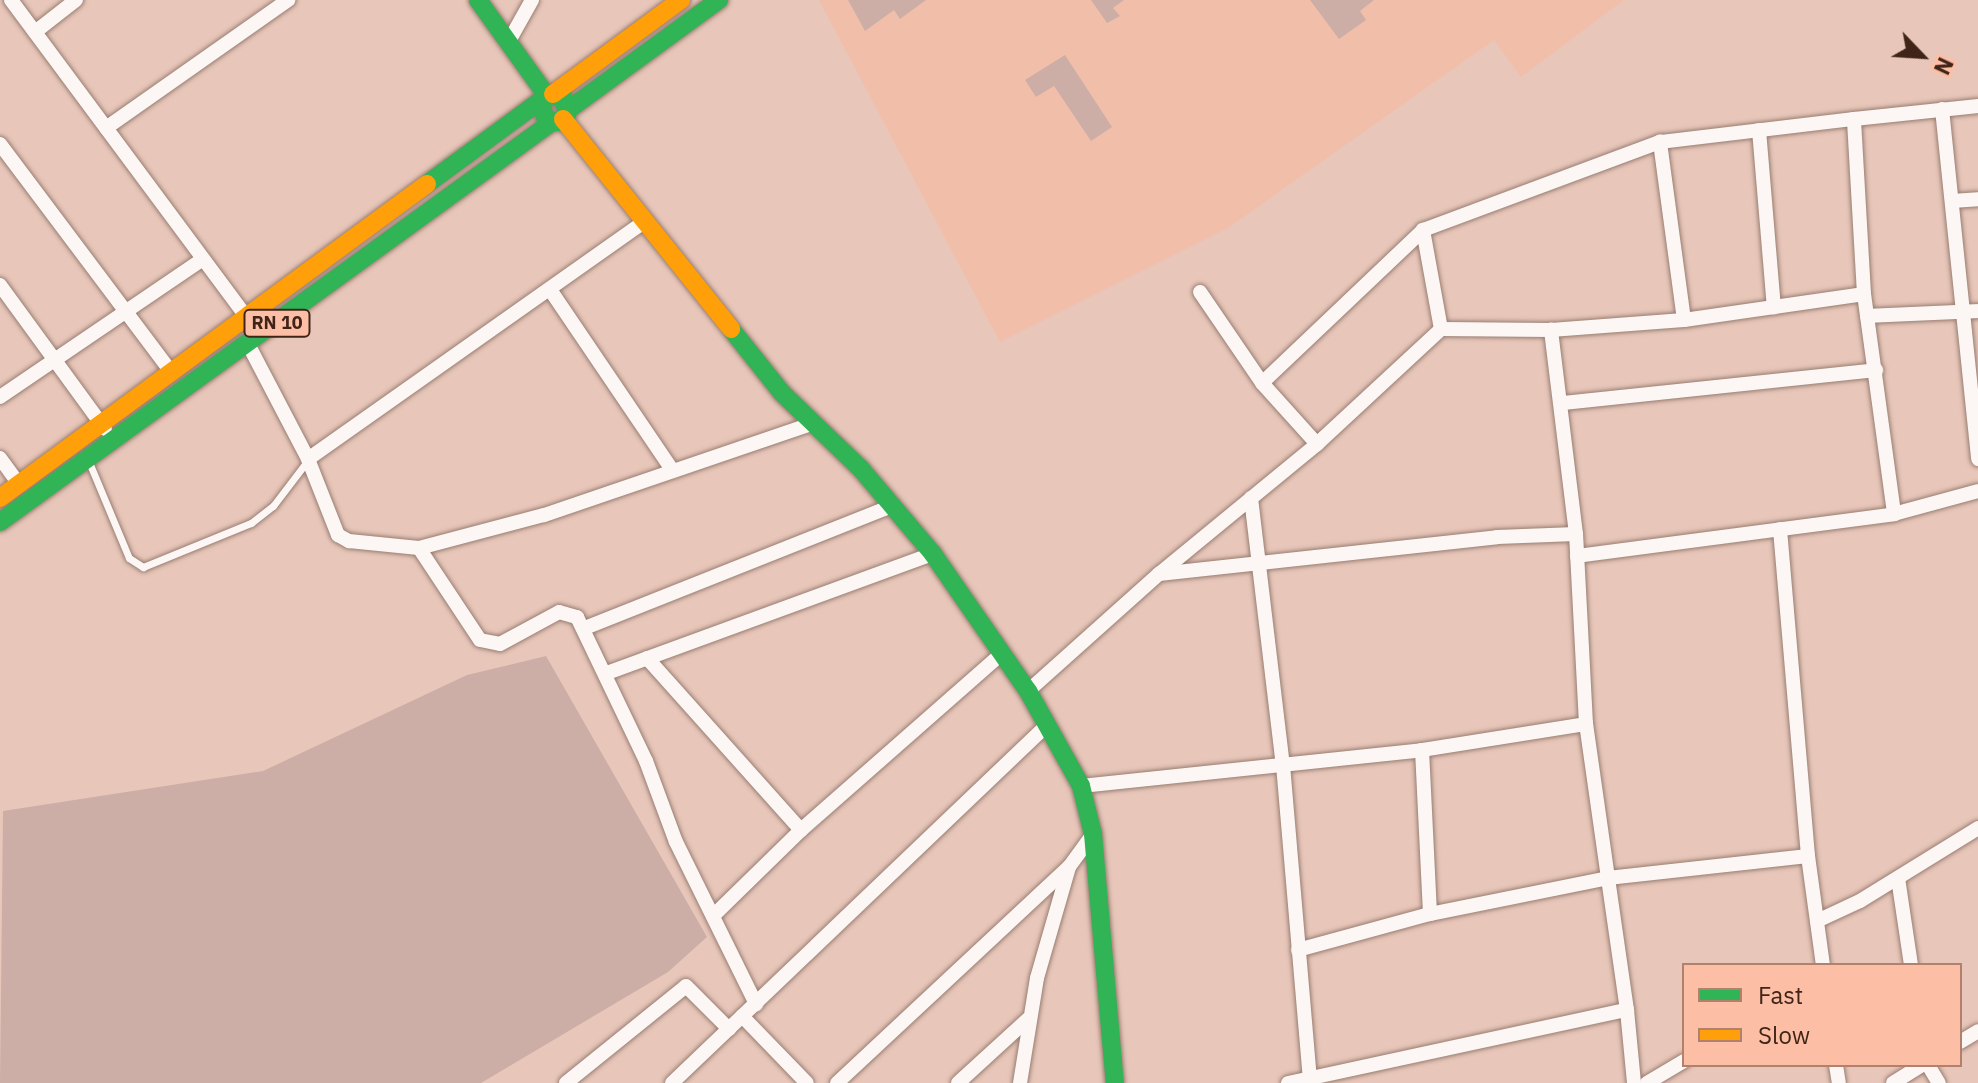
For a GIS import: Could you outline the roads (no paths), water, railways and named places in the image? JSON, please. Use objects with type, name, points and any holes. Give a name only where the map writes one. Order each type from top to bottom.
[{"type":"main road","points":[[478,0],[547,98]]},
{"type":"main road","name":"RN 10","points":[[0,522],[87,457],[107,431],[171,372],[681,0]]},
{"type":"main road","name":"RN 10","points":[[0,498],[254,339],[719,0]]},
{"type":"main road","points":[[547,98],[563,97],[561,117],[749,353],[933,554],[1028,691],[1081,786],[1093,834],[1115,1083]]},
{"type":"main road","points":[[547,98],[542,115],[561,117]]},
{"type":"street","points":[[11,0],[246,317],[338,535],[349,541],[419,548],[544,515],[814,423]]},
{"type":"street","points":[[35,32],[76,0]]},
{"type":"street","points":[[106,128],[288,0]]},
{"type":"street","points":[[509,41],[532,0]]},
{"type":"street","points":[[1262,383],[1423,230],[1660,142],[1978,106]]},
{"type":"street","points":[[1942,109],[1952,201],[1970,312],[1978,459]]},
{"type":"street","points":[[1854,119],[1864,294],[1894,514]]},
{"type":"street","points":[[1759,130],[1774,307]]},
{"type":"street","points":[[1660,142],[1684,320]]},
{"type":"street","points":[[0,144],[171,372]]},
{"type":"street","points":[[1952,201],[1978,199]]},
{"type":"street","points":[[308,459],[551,291],[644,222]]},
{"type":"street","points":[[1423,230],[1441,329]]},
{"type":"street","points":[[0,397],[203,259]]},
{"type":"street","points":[[0,285],[107,431]]},
{"type":"street","points":[[551,291],[673,471]]},
{"type":"street","points":[[1200,292],[1262,383],[1317,444]]},
{"type":"street","points":[[1028,691],[1159,574],[1317,444],[1441,329],[1551,330],[1684,320],[1864,294]]},
{"type":"street","points":[[1867,316],[1970,312]]},
{"type":"street","points":[[1551,330],[1563,403],[1576,534],[1586,724],[1627,1010],[1634,1083]]},
{"type":"street","points":[[1563,403],[1876,370]]},
{"type":"street","points":[[0,458],[19,484]]},
{"type":"street","points":[[1577,556],[1894,514],[1978,491]]},
{"type":"street","points":[[1251,498],[1283,765],[1310,1081]]},
{"type":"street","points":[[585,628],[892,506]]},
{"type":"street","points":[[1780,529],[1808,856],[1823,963]]},
{"type":"street","points":[[1159,574],[1497,537],[1576,534]]},
{"type":"street","points":[[419,548],[480,640],[500,644],[559,612],[577,617],[607,673],[676,842],[756,1004]]},
{"type":"street","points":[[607,673],[933,554]]},
{"type":"street","points":[[713,916],[801,830],[1001,654]]},
{"type":"street","points":[[647,658],[801,830]]},
{"type":"street","points":[[1081,786],[1422,750],[1586,724]]},
{"type":"street","points":[[672,1083],[1047,725]]},
{"type":"street","points":[[1422,750],[1430,914]]},
{"type":"street","points":[[1817,921],[1898,878],[1978,828]]},
{"type":"street","points":[[837,1083],[1069,867],[1093,834]]},
{"type":"street","points":[[1298,950],[1430,914],[1608,878],[1808,856]]},
{"type":"street","points":[[1020,1083],[1028,1019],[1069,867]]},
{"type":"street","points":[[1898,878],[1911,963]]},
{"type":"street","points":[[566,1083],[686,986],[729,1029]]},
{"type":"street","points":[[1288,1083],[1310,1081],[1627,1010]]},
{"type":"street","points":[[742,1016],[807,1083]]},
{"type":"street","points":[[958,1083],[1028,1019]]},
{"type":"street","points":[[1647,1083],[1682,1062]]},
{"type":"street","points":[[1893,1083],[1921,1067]]},
{"type":"street","points":[[1927,1067],[1939,1083]]},
{"type":"lane","points":[[87,457],[129,558],[143,567],[251,523],[273,506],[308,459]]}]
